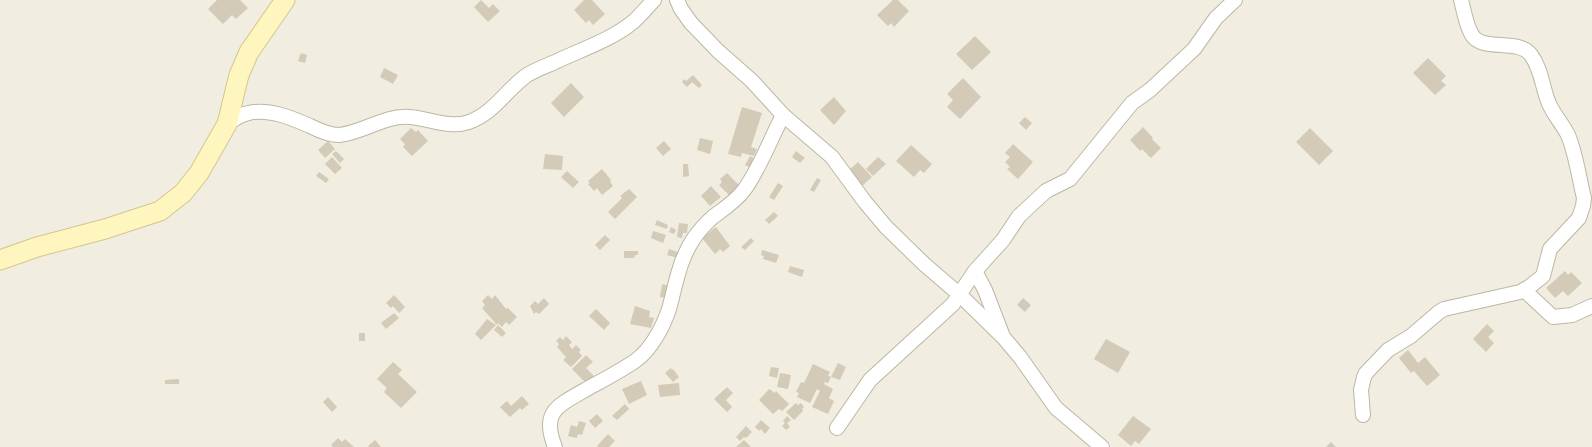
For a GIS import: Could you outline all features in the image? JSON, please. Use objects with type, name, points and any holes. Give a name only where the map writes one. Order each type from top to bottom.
[{"type":"street","points":[[0,260],[44,245],[105,229],[160,211],[183,193],[200,173],[227,124],[239,75],[249,52],[285,0]]},
{"type":"street","points":[[227,124],[248,113],[259,111],[280,115],[298,121],[317,130],[338,135],[352,132],[390,119],[409,117],[454,124],[468,123],[487,112],[528,75],[610,36],[633,22],[654,0]]},
{"type":"street","points":[[677,0],[681,9],[691,23],[734,66],[752,81],[783,115],[832,157],[865,202],[886,226],[924,264],[960,295],[1004,338],[1020,357],[1056,408],[1102,447]]},
{"type":"street","points":[[837,428],[870,380],[944,314],[960,295],[975,271],[1003,240],[1024,211],[1046,191],[1070,179],[1132,103],[1150,90],[1194,49],[1216,18],[1235,0]]},
{"type":"street","points":[[1363,415],[1361,390],[1364,377],[1388,350],[1411,336],[1444,309],[1524,290],[1543,276],[1548,252],[1579,218],[1582,211],[1584,198],[1568,136],[1548,102],[1536,64],[1531,54],[1524,49],[1514,46],[1485,43],[1474,38],[1468,28],[1461,0]]},
{"type":"street","points":[[554,447],[548,427],[555,410],[570,399],[635,361],[654,340],[669,309],[677,274],[686,251],[695,237],[713,217],[733,202],[744,190],[783,115]]},
{"type":"street","points":[[975,271],[985,290],[1004,338]]},
{"type":"street","points":[[1524,290],[1553,317],[1572,315],[1592,306]]},
{"type":"building","points":[[217,0],[240,0],[248,8],[236,19],[232,15],[223,24],[208,9]]},
{"type":"building","points":[[481,0],[489,8],[493,4],[500,11],[488,22],[474,7]]},
{"type":"building","points":[[584,0],[592,0],[605,14],[593,25],[589,20],[586,23],[574,10]]},
{"type":"building","points":[[893,0],[898,0],[909,11],[894,27],[891,23],[888,26],[877,15]]},
{"type":"building","points":[[975,36],[991,52],[972,70],[956,54]]},
{"type":"building","points":[[301,53],[307,55],[305,63],[298,61]]},
{"type":"building","points":[[1428,58],[1446,76],[1441,81],[1446,85],[1435,95],[1413,73]]},
{"type":"building","points":[[384,68],[398,75],[393,84],[380,77]]},
{"type":"building","points":[[693,75],[702,85],[699,88],[692,82],[687,87],[682,82],[684,79],[686,81]]},
{"type":"building","points":[[963,78],[981,97],[960,119],[947,107],[953,100],[947,94]]},
{"type":"building","points":[[571,83],[584,97],[564,117],[551,103]]},
{"type":"building","points":[[834,97],[846,111],[834,125],[820,110]]},
{"type":"building","points":[[742,107],[762,113],[751,147],[757,149],[754,156],[742,153],[741,157],[728,154]]},
{"type":"building","points":[[1025,117],[1032,123],[1026,130],[1019,123]]},
{"type":"building","points":[[1143,127],[1161,148],[1151,158],[1142,149],[1140,151],[1130,140]]},
{"type":"building","points":[[411,128],[416,132],[418,130],[428,141],[412,156],[403,147],[405,144],[400,139]]},
{"type":"building","points":[[1310,128],[1333,151],[1319,165],[1296,142]]},
{"type":"building","points":[[700,138],[713,141],[710,154],[697,150]]},
{"type":"building","points":[[328,141],[335,149],[325,158],[318,150]]},
{"type":"building","points":[[664,141],[671,149],[663,156],[656,148]]},
{"type":"building","points":[[1013,144],[1033,162],[1018,179],[1007,169],[1010,167],[1005,162],[1010,157],[1005,153]]},
{"type":"building","points":[[911,145],[932,164],[924,173],[920,170],[914,177],[896,161]]},
{"type":"building","points":[[336,151],[344,159],[340,163],[332,154]]},
{"type":"building","points":[[796,151],[805,158],[800,163],[792,157]]},
{"type":"building","points":[[545,154],[563,156],[562,170],[543,169]]},
{"type":"building","points":[[750,156],[755,159],[749,167],[745,165]]},
{"type":"building","points":[[332,157],[342,168],[335,174],[325,164]]},
{"type":"building","points":[[878,157],[886,164],[873,176],[866,169]]},
{"type":"building","points":[[858,162],[872,177],[862,186],[848,171]]},
{"type":"building","points":[[683,164],[688,164],[689,176],[683,177]]},
{"type":"building","points":[[602,169],[611,180],[610,182],[613,186],[602,195],[597,188],[594,191],[588,184],[590,183],[588,181]]},
{"type":"building","points":[[567,171],[579,182],[573,188],[561,177]]},
{"type":"building","points":[[319,172],[329,179],[326,183],[316,176]]},
{"type":"building","points":[[727,173],[741,187],[731,197],[719,185],[722,182],[720,179]]},
{"type":"building","points":[[817,178],[821,180],[814,192],[810,190]]},
{"type":"building","points":[[778,183],[783,186],[774,200],[769,197]]},
{"type":"building","points":[[711,186],[721,197],[710,206],[701,196]]},
{"type":"building","points":[[629,189],[637,197],[615,219],[608,212],[622,198],[620,196]]},
{"type":"building","points":[[774,212],[778,216],[769,224],[765,220]]},
{"type":"building","points":[[657,220],[668,225],[667,229],[655,225]]},
{"type":"building","points":[[679,223],[688,224],[687,233],[683,233],[682,238],[677,237]]},
{"type":"building","points":[[671,227],[676,230],[674,234],[669,232]]},
{"type":"building","points":[[716,227],[730,246],[723,252],[720,249],[715,254],[702,238]]},
{"type":"building","points":[[653,231],[666,235],[663,243],[651,238]]},
{"type":"building","points":[[605,235],[610,240],[600,250],[595,245]]},
{"type":"building","points":[[751,238],[754,241],[745,250],[741,247]]},
{"type":"building","points":[[669,249],[680,253],[678,258],[667,255]]},
{"type":"building","points":[[762,250],[779,255],[776,263],[763,259],[764,256],[761,255]]},
{"type":"building","points":[[624,251],[638,251],[638,255],[635,255],[634,258],[624,258]]},
{"type":"building","points":[[790,266],[804,270],[802,277],[788,272]]},
{"type":"building","points":[[1565,271],[1568,275],[1571,272],[1582,283],[1568,296],[1563,291],[1555,298],[1546,288]]},
{"type":"building","points":[[662,284],[667,285],[665,298],[660,297]]},
{"type":"building","points":[[394,295],[405,307],[399,313],[393,306],[391,308],[386,303]]},
{"type":"building","points":[[488,295],[492,299],[495,295],[506,309],[508,308],[517,317],[509,325],[506,322],[502,327],[498,323],[497,325],[482,308],[485,305],[482,301]]},
{"type":"building","points":[[544,298],[549,304],[539,314],[536,312],[534,314],[530,306],[535,301],[538,304]]},
{"type":"building","points":[[1023,298],[1031,305],[1025,312],[1017,305]]},
{"type":"building","points":[[635,306],[650,311],[649,317],[654,318],[651,328],[630,324]]},
{"type":"building","points":[[596,309],[610,323],[604,330],[589,316]]},
{"type":"building","points":[[394,313],[399,318],[386,329],[381,323]]},
{"type":"building","points":[[487,319],[496,325],[481,340],[475,334]]},
{"type":"building","points":[[1487,324],[1494,331],[1488,337],[1494,343],[1486,352],[1473,339]]},
{"type":"building","points":[[498,325],[506,333],[502,337],[494,330]]},
{"type":"building","points":[[359,333],[365,333],[365,341],[359,341]]},
{"type":"building","points":[[566,336],[572,342],[569,345],[572,349],[576,345],[581,350],[579,352],[582,356],[571,367],[563,360],[566,357],[557,347],[559,344],[556,341],[560,337],[563,340]]},
{"type":"building","points":[[1106,339],[1130,352],[1118,373],[1094,359]]},
{"type":"building","points":[[1408,350],[1418,363],[1425,357],[1440,375],[1427,386],[1414,371],[1411,373],[1399,358]]},
{"type":"building","points":[[586,355],[593,362],[586,368],[594,376],[587,384],[572,369]]},
{"type":"building","points":[[393,362],[402,370],[398,374],[417,392],[401,408],[384,392],[387,388],[377,379]]},
{"type":"building","points":[[838,363],[846,367],[840,380],[831,377]]},
{"type":"building","points":[[813,364],[830,372],[828,376],[831,377],[828,383],[825,382],[824,384],[833,389],[829,398],[834,401],[828,414],[812,407],[820,391],[817,389],[810,403],[797,397],[799,393],[796,392],[801,382],[804,383]]},
{"type":"building","points":[[771,367],[779,368],[777,378],[769,376]]},
{"type":"building","points":[[671,368],[679,377],[673,382],[665,373]]},
{"type":"building","points":[[780,373],[791,375],[788,389],[777,387]]},
{"type":"building","points":[[179,379],[179,384],[165,384],[165,380]]},
{"type":"building","points":[[641,381],[647,395],[629,404],[622,389]]},
{"type":"building","points":[[679,383],[680,395],[660,397],[658,385]]},
{"type":"building","points":[[727,387],[733,393],[726,400],[732,407],[727,412],[714,399]]},
{"type":"building","points":[[769,389],[775,393],[776,391],[789,404],[782,411],[779,409],[773,414],[759,400]]},
{"type":"building","points":[[522,396],[529,404],[522,410],[520,408],[510,417],[500,407],[507,401],[511,406]]},
{"type":"building","points":[[328,397],[337,407],[332,412],[323,402]]},
{"type":"building","points":[[796,403],[798,405],[801,403],[804,407],[802,409],[803,411],[794,420],[786,412]]},
{"type":"building","points":[[625,404],[629,409],[617,420],[612,416]]},
{"type":"building","points":[[597,414],[603,421],[595,428],[589,421]]},
{"type":"building","points":[[787,416],[791,420],[787,423],[790,427],[786,430],[782,426],[785,423],[783,421]]},
{"type":"building","points":[[1133,416],[1151,429],[1139,444],[1135,441],[1131,446],[1118,435]]},
{"type":"building","points":[[761,420],[770,428],[765,434],[761,429],[759,431],[755,427]]},
{"type":"building","points":[[579,421],[586,423],[582,435],[578,434],[577,438],[568,436],[571,425],[577,427]]},
{"type":"building","points":[[746,426],[752,432],[740,441],[736,437]]},
{"type":"building","points":[[608,434],[615,441],[609,447],[598,447],[597,446]]},
{"type":"building","points":[[338,438],[342,442],[345,439],[354,447],[333,447],[331,445]]},
{"type":"building","points":[[375,440],[381,447],[368,446]]},
{"type":"building","points":[[744,440],[751,447],[736,447]]},
{"type":"building","points":[[1331,442],[1336,447],[1326,447]]}]
